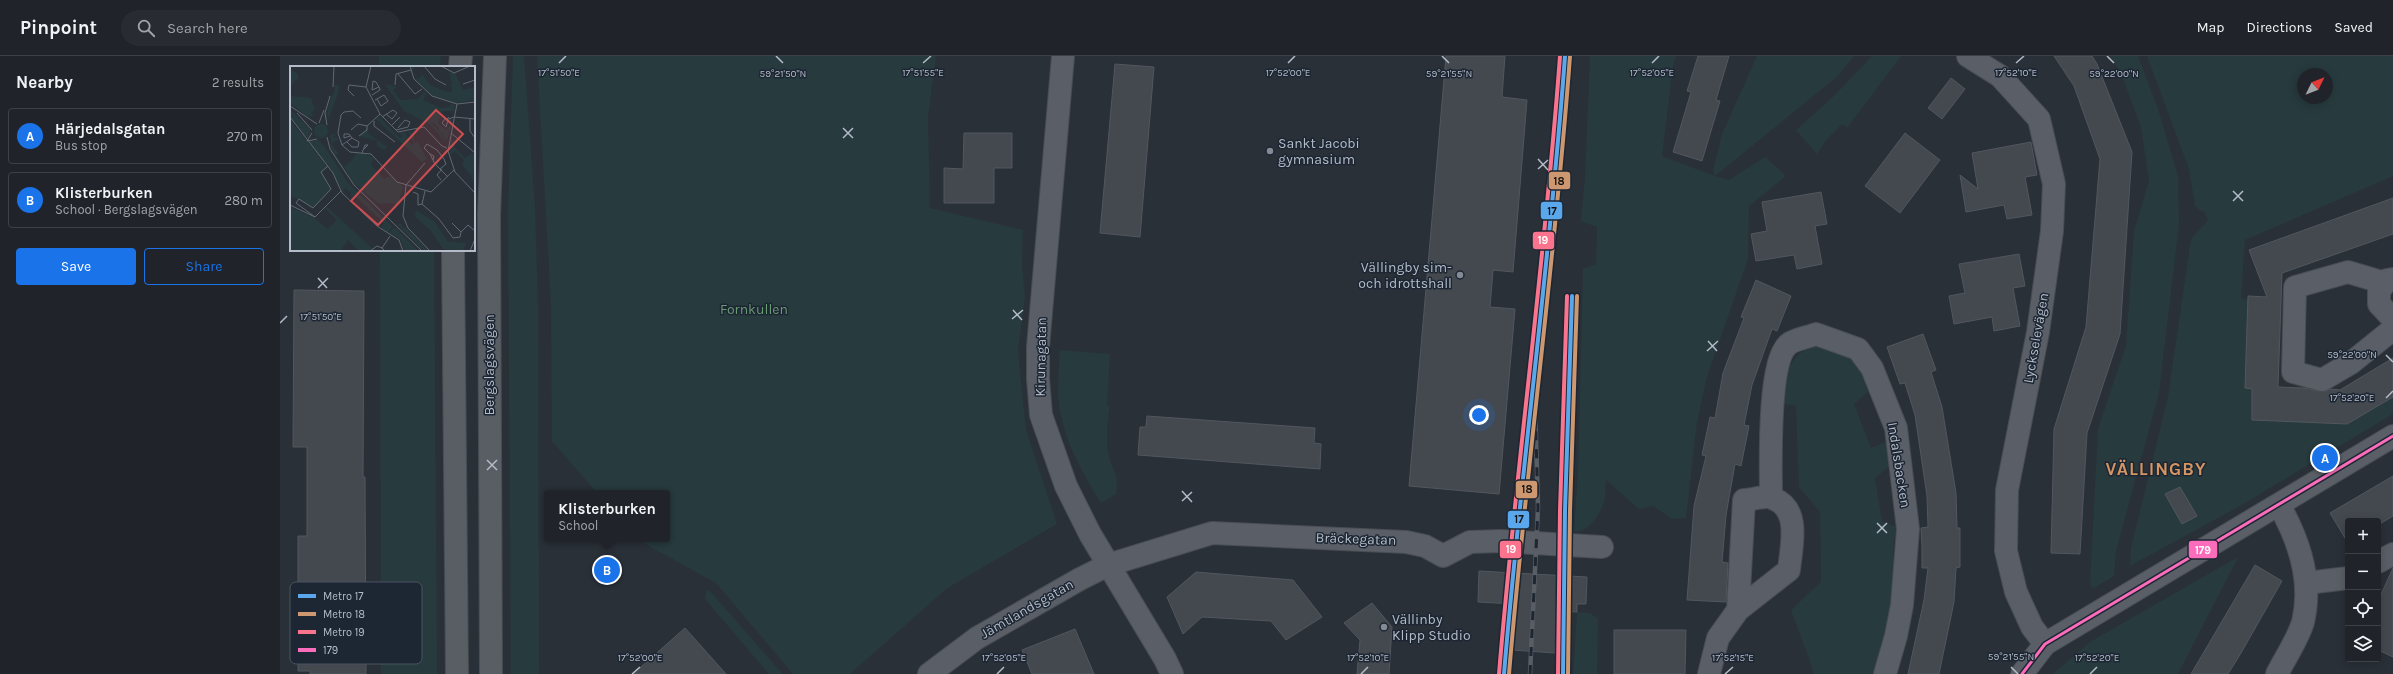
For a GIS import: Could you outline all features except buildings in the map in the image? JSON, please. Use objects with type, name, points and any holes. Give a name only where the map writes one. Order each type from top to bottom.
[{"type":"main road","points":[[460,66],[461,56]]},
{"type":"main road","name":"Bergslagsvägen","points":[[491,674],[489,215],[495,56]]},
{"type":"main road","points":[[453,251],[457,674]]},
{"type":"street","name":"Kirunagatan","points":[[1063,56],[1038,347],[1038,379],[1041,415],[1053,454],[1066,486],[1108,565],[1166,659],[1172,674]]},
{"type":"street","name":"Lyckselevägen","points":[[1968,56],[2000,76],[2038,119],[2054,184],[2052,231],[2038,332],[2007,490],[2006,551],[2016,592],[2032,627],[2045,644]]},
{"type":"street","points":[[2389,281],[2348,272],[2295,287],[2293,372],[2322,380],[2351,363],[2393,329]]},
{"type":"street","points":[[2389,281],[2379,291],[2379,304],[2393,319]]},
{"type":"street","name":"Indalsbacken","points":[[1771,497],[1772,407],[1779,359],[1789,344],[1816,334],[1858,349],[1872,368],[1896,428],[1908,529],[1902,605],[1896,636],[1885,674]]},
{"type":"street","points":[[2022,674],[2045,644],[2393,436]]},
{"type":"street","points":[[1709,674],[1718,638],[1738,610],[1789,570],[1794,524],[1784,505],[1771,497],[1744,500],[1738,610]]},
{"type":"street","points":[[2278,674],[2302,622],[2307,583],[2296,536],[2279,505]]},
{"type":"street","name":"Bräckegatan","points":[[1108,565],[1212,533],[1406,542],[1425,546],[1443,556],[1470,542],[1501,541],[1602,547]]},
{"type":"street","points":[[2381,560],[2393,554]]},
{"type":"street","name":"Jämtlandsgatan","points":[[929,674],[977,638],[1080,578],[1108,565]]},
{"type":"street","points":[[2307,583],[2345,578]]},
{"type":"green space","points":[[379,56],[441,56],[440,66],[379,66]]},
{"type":"green space","points":[[513,56],[524,56],[535,206],[538,306],[539,674],[511,674],[508,210]]},
{"type":"green space","name":"Fornkullen","points":[[537,56],[936,56],[928,117],[930,208],[1023,230],[1022,265],[1025,297],[1018,351],[1026,430],[1057,524],[946,589],[850,674],[793,674],[716,583],[642,542],[670,542],[670,490],[594,490],[552,441],[551,303]]},
{"type":"green space","points":[[1590,56],[1676,56],[1673,66],[1662,156],[1729,180],[1765,157],[1786,176],[1749,206],[1748,259],[1707,377],[1697,422],[1686,518],[1672,519],[1653,506],[1639,509],[1606,480],[1604,502],[1597,517],[1589,526],[1579,531],[1574,531],[1578,472],[1583,269],[1596,264],[1597,227],[1581,221],[1585,177]]},
{"type":"green space","points":[[1757,56],[1854,56],[1838,76],[1715,176],[1713,171],[1722,134]]},
{"type":"green space","points":[[1872,56],[1901,56],[1847,128],[1842,124],[1827,139],[1817,154],[1796,130],[1835,95]]},
{"type":"green space","points":[[2110,56],[2138,56],[2158,109],[2178,176],[2179,224],[2159,393],[2116,551],[2114,576],[2094,588],[2090,585],[2098,429],[2126,346],[2134,231],[2149,181],[2141,127],[2121,73]]},
{"type":"green space","points":[[2147,56],[2393,56],[2393,176],[2245,240],[2241,298],[2248,300],[2245,388],[2252,389],[2253,420],[2347,424],[2393,397],[2393,414],[2240,506],[2130,566],[2131,548],[2168,397],[2191,239],[2208,220],[2204,211],[2201,211],[2195,206],[2189,169]]},
{"type":"green space","points":[[380,251],[434,251],[437,674],[381,674],[381,664],[422,664],[422,582],[381,582]]},
{"type":"green space","points":[[1814,345],[1839,349],[1856,358],[1868,392],[1854,404],[1871,448],[1886,442],[1891,465],[1875,478],[1882,521],[1896,527],[1893,549],[1895,598],[1877,674],[1813,674],[1811,664],[1791,610],[1821,582],[1820,512],[1799,487],[1796,406],[1780,403],[1788,368],[1798,355]]},
{"type":"green space","points":[[1060,350],[1110,354],[1107,406],[1110,405],[1107,446],[1109,458],[1116,477],[1117,487],[1116,494],[1101,503],[1079,465],[1063,425],[1058,396]]},
{"type":"green space","points":[[2238,557],[2178,674],[2053,674],[2090,642]]},
{"type":"green space","points":[[709,590],[782,674],[769,674],[705,599],[706,592]]},
{"type":"green space","points":[[1577,612],[1590,613],[1598,619],[1597,674],[1573,674]]},
{"type":"railway","points":[[1530,674],[1538,508],[1534,367]]},
{"type":"metro line","name":"19","points":[[1499,674],[1547,210],[1560,56]]},
{"type":"metro line","name":"17","points":[[1504,674],[1552,211],[1565,56]]},
{"type":"metro line","name":"18","points":[[1509,674],[1557,211],[1570,56]]},
{"type":"metro line","name":"19","points":[[1558,674],[1560,510],[1567,296]]},
{"type":"metro line","name":"17","points":[[1563,674],[1565,510],[1572,296]]},
{"type":"metro line","name":"18","points":[[1568,674],[1570,510],[1577,296]]},
{"type":"transit line","name":"179","points":[[2022,674],[2045,644],[2393,436]]},
{"type":"place","name":"Sankt Jacobi gymnasium","points":[[1270,151]]},
{"type":"place","name":"Vällingby sim- och idrottshall","points":[[1460,275]]},
{"type":"place","name":"Härjedalsgatan","points":[[2325,458]]},
{"type":"place","name":"Klisterburken","points":[[607,570]]},
{"type":"place","name":"Vällinby Klipp Studio","points":[[1384,627]]},
{"type":"district","name":"VÄLLINGBY","points":[[2156,469]]}]
